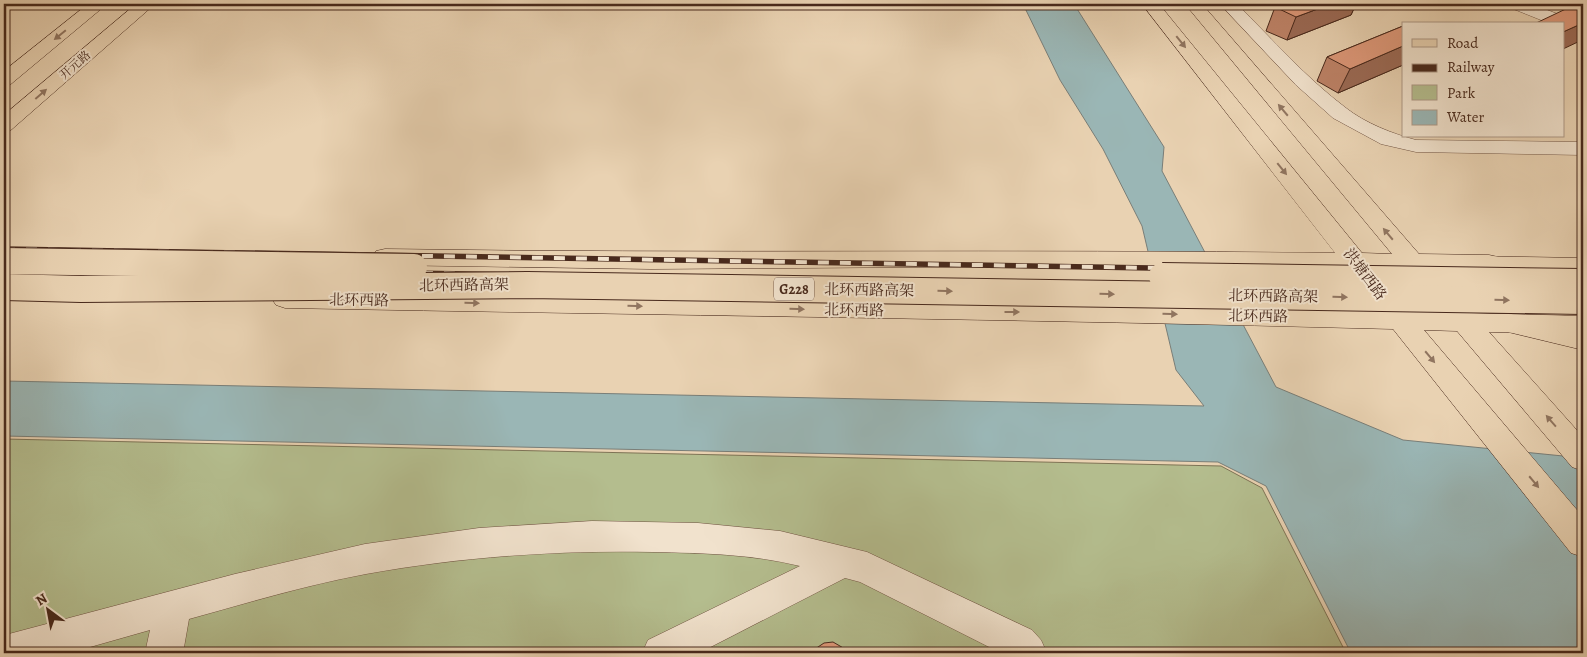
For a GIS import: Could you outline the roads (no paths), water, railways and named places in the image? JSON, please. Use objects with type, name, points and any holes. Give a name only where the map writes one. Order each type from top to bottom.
[{"type":"main road","points":[[4,80],[98,4]]},
{"type":"main road","name":"开元路","points":[[4,126],[146,4]]},
{"type":"main road","name":"洪塘西路","points":[[1150,4],[1356,262],[1399,320],[1583,542]]},
{"type":"main road","points":[[1193,4],[1413,263],[1583,458]]},
{"type":"main road","points":[[4,251],[651,261],[1079,258],[1583,266]]},
{"type":"main road","points":[[1466,264],[1583,260]]},
{"type":"main road","name":"北环西路高架","points":[[4,261],[1583,282]]},
{"type":"main road","name":"北环西路高架","points":[[4,287],[80,289],[527,284],[1583,301]]},
{"type":"main road","points":[[4,300],[80,289]]},
{"type":"main road","name":"北环西路","points":[[4,294],[896,311],[1104,312],[1311,317],[1466,324],[1583,325]]},
{"type":"main road","points":[[1514,324],[1583,340]]},
{"type":"street","points":[[1228,4],[1340,114],[1389,138],[1416,146],[1583,149]]},
{"type":"street","points":[[1517,4],[1563,22]]},
{"type":"street","points":[[1564,23],[1583,30]]},
{"type":"street","points":[[6,653],[173,607],[365,559],[479,543],[592,536],[698,538],[780,546],[867,568],[917,590],[1018,643],[1028,653]]},
{"type":"street","points":[[661,653],[843,562]]},
{"type":"street","points":[[164,653],[173,607]]},
{"type":"water","points":[[1023,4],[1074,4],[1164,147],[1162,171],[1276,387],[1403,440],[1583,458],[1583,653],[1351,653],[1266,486],[1218,462],[4,436],[4,381],[1204,406],[1176,370],[1142,226],[1103,149],[1060,80]]},
{"type":"railway","points":[[4,249],[1583,275]]},
{"type":"railway","points":[[4,266],[1583,293]]}]
